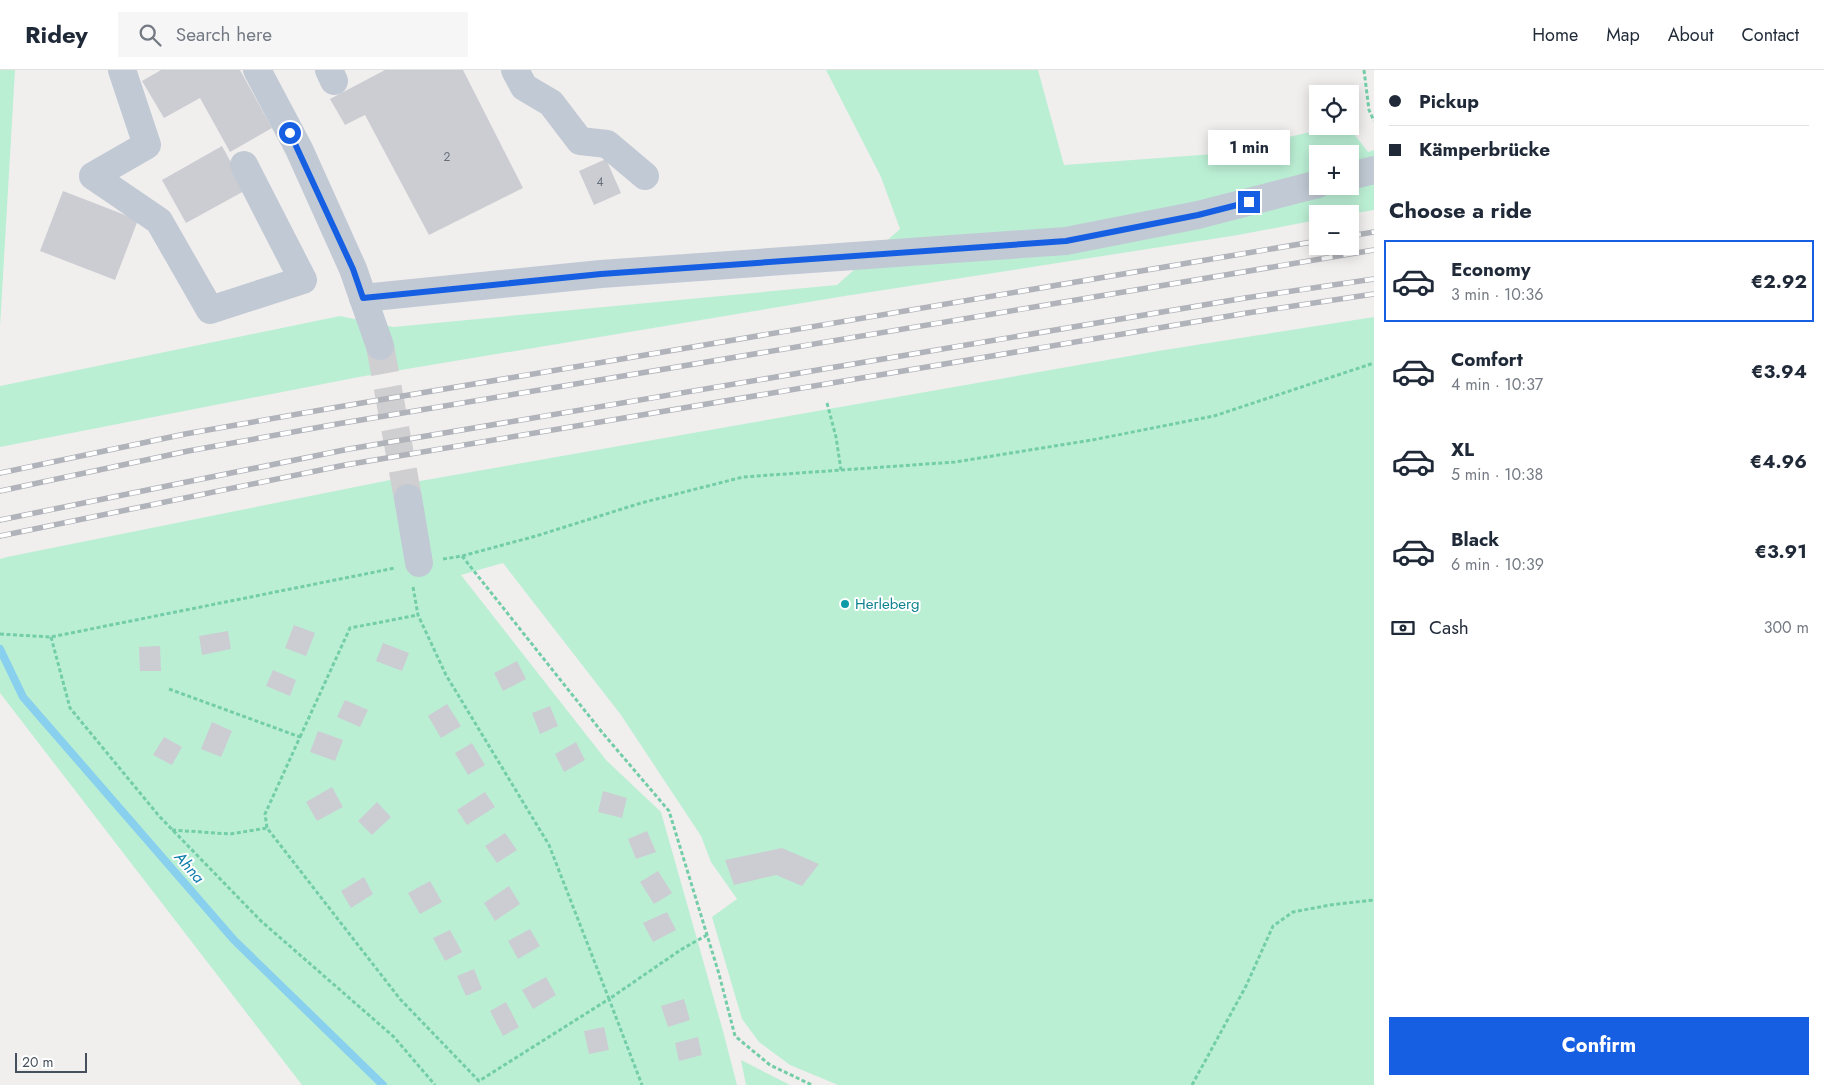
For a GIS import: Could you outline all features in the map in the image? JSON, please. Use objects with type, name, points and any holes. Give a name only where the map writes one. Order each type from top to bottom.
[{"type":"street","points":[[122,70],[147,145],[93,176],[159,221],[210,310],[303,280],[244,165]]},
{"type":"street","points":[[257,70],[299,149],[353,269],[380,346]]},
{"type":"street","points":[[520,78],[551,103],[580,141],[607,144],[645,176]]},
{"type":"street","points":[[1359,174],[1374,170]]},
{"type":"street","points":[[363,298],[601,274],[1066,241],[1198,215],[1309,186]]},
{"type":"street","points":[[408,498],[420,563]]},
{"type":"path","points":[[1364,70],[1369,110],[1374,121]]},
{"type":"path","points":[[812,1085],[770,1065],[736,1036],[669,811],[601,731],[462,556],[536,536],[641,503],[743,477],[955,462],[1092,440],[1214,416],[1374,363]]},
{"type":"path","points":[[827,403],[836,437],[841,470]]},
{"type":"path","points":[[0,634],[51,637],[420,563]]},
{"type":"path","points":[[413,590],[418,615],[446,675],[549,845],[642,1085]]},
{"type":"path","points":[[418,615],[350,628],[265,814],[267,828],[400,999],[479,1081],[609,999],[682,949],[707,935]]},
{"type":"path","points":[[51,637],[70,708],[172,830],[261,921],[394,1037],[435,1085]]},
{"type":"path","points":[[169,689],[300,737]]},
{"type":"path","points":[[172,830],[230,834],[267,828]]},
{"type":"path","points":[[1192,1085],[1246,986],[1273,926],[1293,912],[1330,905],[1374,900]]},
{"type":"green space","points":[[0,70],[15,70],[0,327]]},
{"type":"green space","points":[[826,70],[1038,70],[1064,165],[1214,154],[1309,132],[1309,135],[1355,135],[1368,152],[1374,150],[1374,210],[1359,212],[1359,205],[1309,205],[1309,222],[1238,235],[845,296],[359,377],[0,447],[0,386],[340,316],[393,327],[837,285],[900,229],[881,177]]},
{"type":"green space","points":[[1374,317],[1374,1085],[838,1085],[790,1065],[759,1042],[742,1019],[712,917],[737,899],[711,862],[701,836],[621,715],[503,563],[461,575],[606,760],[661,812],[737,1085],[302,1085],[0,693],[0,559],[7,557],[390,480],[420,481],[1158,351]]},
{"type":"green space","points":[[741,1060],[790,1085],[746,1085]]},
{"type":"building","points":[[161,70],[240,70],[272,128],[230,152],[200,98],[164,118],[142,81]]},
{"type":"building","points":[[385,70],[463,70],[523,188],[429,235],[365,115],[345,125],[330,99]]},
{"type":"building","points":[[222,146],[246,190],[186,223],[162,180]]},
{"type":"building","points":[[606,159],[621,193],[594,205],[579,171]]},
{"type":"building","points":[[63,191],[138,220],[115,280],[40,251]]},
{"type":"building","points":[[294,625],[315,633],[306,656],[285,648]]},
{"type":"building","points":[[228,631],[231,649],[202,655],[199,636]]},
{"type":"building","points":[[383,643],[409,653],[402,671],[376,661]]},
{"type":"building","points":[[160,646],[161,671],[140,671],[139,647]]},
{"type":"building","points":[[517,661],[526,679],[503,691],[494,673]]},
{"type":"building","points":[[273,670],[296,680],[290,696],[266,686]]},
{"type":"building","points":[[345,700],[368,710],[360,727],[337,717]]},
{"type":"building","points":[[447,704],[461,726],[441,738],[428,716]]},
{"type":"building","points":[[550,706],[558,726],[540,734],[532,713]]},
{"type":"building","points":[[212,722],[232,731],[221,757],[201,749]]},
{"type":"building","points":[[318,731],[343,740],[335,761],[310,752]]},
{"type":"building","points":[[164,737],[182,747],[172,765],[153,755]]},
{"type":"building","points":[[576,742],[585,760],[564,772],[555,754]]},
{"type":"building","points":[[472,743],[485,765],[468,775],[455,753]]},
{"type":"building","points":[[332,787],[343,807],[317,821],[306,802]]},
{"type":"building","points":[[603,791],[627,798],[622,818],[598,812]]},
{"type":"building","points":[[485,792],[495,807],[467,825],[457,810]]},
{"type":"building","points":[[377,802],[391,817],[372,835],[358,821]]},
{"type":"building","points":[[647,831],[656,852],[636,859],[628,839]]},
{"type":"building","points":[[505,833],[517,850],[497,863],[485,846]]},
{"type":"building","points":[[782,848],[819,864],[802,886],[776,875],[734,885],[725,860]]},
{"type":"building","points":[[658,871],[672,893],[654,904],[640,882]]},
{"type":"building","points":[[364,877],[373,894],[351,908],[341,891]]},
{"type":"building","points":[[430,881],[442,902],[420,914],[408,893]]},
{"type":"building","points":[[509,886],[520,904],[495,921],[484,903]]},
{"type":"building","points":[[667,912],[676,930],[653,942],[643,923]]},
{"type":"building","points":[[530,929],[540,946],[518,959],[508,941]]},
{"type":"building","points":[[450,930],[462,952],[445,961],[433,938]]},
{"type":"building","points":[[474,969],[482,989],[466,996],[457,976]]},
{"type":"building","points":[[546,977],[556,995],[533,1009],[522,990]]},
{"type":"building","points":[[684,999],[690,1020],[668,1027],[661,1006]]},
{"type":"building","points":[[506,1002],[519,1027],[503,1036],[490,1011]]},
{"type":"building","points":[[604,1027],[609,1050],[589,1054],[584,1031]]},
{"type":"building","points":[[698,1037],[702,1055],[679,1061],[675,1043]]},
{"type":"waterway","name":"Ahna","points":[[0,649],[23,697],[234,940],[383,1085]]},
{"type":"tunnel","points":[[380,346],[408,498]]},
{"type":"railway","points":[[1359,234],[1374,232]]},
{"type":"railway","points":[[0,473],[185,434],[338,407],[1309,243]]},
{"type":"railway","points":[[0,491],[188,451],[337,424],[1374,250]]},
{"type":"railway","points":[[0,520],[349,449],[1245,298],[1374,279]]},
{"type":"railway","points":[[0,536],[345,465],[1247,313],[1374,294]]},
{"type":"place","name":"Herleberg","points":[[845,604]]},
{"type":"route","points":[[290,133],[353,269],[363,298],[601,274],[1066,241],[1198,215],[1249,202]]}]
